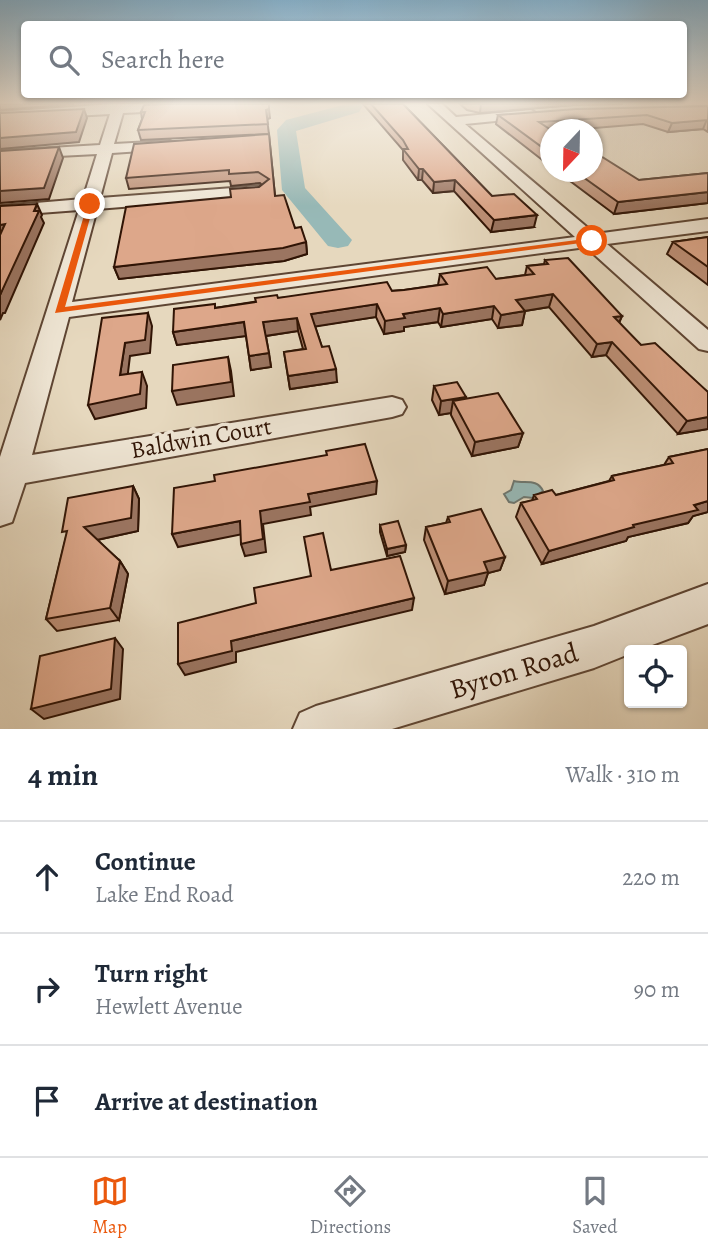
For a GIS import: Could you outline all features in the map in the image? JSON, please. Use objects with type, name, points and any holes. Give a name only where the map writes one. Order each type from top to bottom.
[{"type":"street","points":[[0,511],[110,138]]},
{"type":"street","points":[[473,138],[708,343]]},
{"type":"street","points":[[0,155],[184,144]]},
{"type":"street","points":[[0,211],[260,191]]},
{"type":"street","points":[[59,311],[708,225]]},
{"type":"street","name":"Baldwin Court","points":[[11,472],[392,407]]},
{"type":"street","name":"Byron Road","points":[[316,729],[593,647],[708,604]]},
{"type":"water","points":[[514,481],[537,484],[543,491],[533,498],[524,497],[514,503],[509,502],[504,494],[511,490]]},
{"type":"building","points":[[215,138],[269,138],[275,196],[284,195],[295,228],[301,227],[306,242],[283,248],[114,267],[126,207],[231,197],[230,189],[259,187],[269,179],[258,172],[229,174],[229,170],[126,178],[134,144]]},
{"type":"building","points":[[401,138],[436,138],[492,196],[514,194],[537,215],[494,220],[455,180],[434,182],[423,169],[419,169],[403,149],[408,149]]},
{"type":"building","points":[[530,138],[540,138],[540,146]]},
{"type":"building","points":[[59,147],[44,188],[0,191],[0,151]]},
{"type":"building","points":[[603,158],[639,180],[708,173],[708,192],[618,202],[590,182],[603,182]]},
{"type":"building","points":[[37,204],[34,211],[39,211],[0,295],[0,235],[5,224],[0,225],[0,206]]},
{"type":"building","points":[[708,237],[708,267],[673,242]]},
{"type":"building","points":[[568,258],[622,316],[614,317],[641,345],[655,343],[708,392],[708,417],[687,421],[612,342],[597,344],[553,294],[516,300],[525,311],[501,315],[494,306],[443,314],[440,308],[403,314],[405,318],[385,321],[377,304],[311,314],[322,347],[329,346],[336,369],[288,376],[284,352],[306,349],[297,318],[263,322],[269,353],[249,356],[244,322],[173,332],[174,309],[215,304],[215,308],[256,302],[255,298],[277,295],[278,298],[387,282],[392,291],[404,290],[447,284],[440,274],[487,267],[496,279],[534,274],[527,266],[548,264],[545,260]]},
{"type":"building","points":[[148,313],[145,340],[125,343],[120,375],[142,372],[140,394],[88,405],[102,318]]},
{"type":"building","points":[[228,357],[231,382],[172,391],[173,365]]},
{"type":"building","points":[[457,382],[466,397],[441,401],[434,386]]},
{"type":"building","points":[[498,393],[523,433],[475,442],[453,401]]},
{"type":"building","points":[[365,444],[377,481],[308,494],[310,502],[260,511],[263,539],[241,544],[240,521],[172,534],[174,488],[215,481],[214,475],[327,455],[326,451]]},
{"type":"building","points":[[708,449],[708,501],[694,505],[698,510],[633,525],[634,527],[549,551],[521,503],[537,499],[534,495],[552,490],[556,495],[614,480],[612,476],[673,463],[669,457]]},
{"type":"building","points":[[133,486],[131,518],[84,527],[120,561],[110,608],[46,619],[67,531],[62,532],[68,498]]},
{"type":"building","points":[[481,509],[505,557],[484,562],[488,572],[448,581],[426,527],[450,522],[448,517]]},
{"type":"building","points":[[398,521],[406,545],[387,549],[380,525]]},
{"type":"building","points":[[323,533],[331,570],[400,556],[414,598],[231,641],[232,651],[178,664],[178,623],[256,603],[254,588],[311,576],[304,537]]},
{"type":"building","points":[[115,638],[111,689],[31,709],[40,656]]},
{"type":"waterway","points":[[287,138],[294,190],[338,240]]},
{"type":"route","points":[[90,204],[59,311],[592,241]]}]
